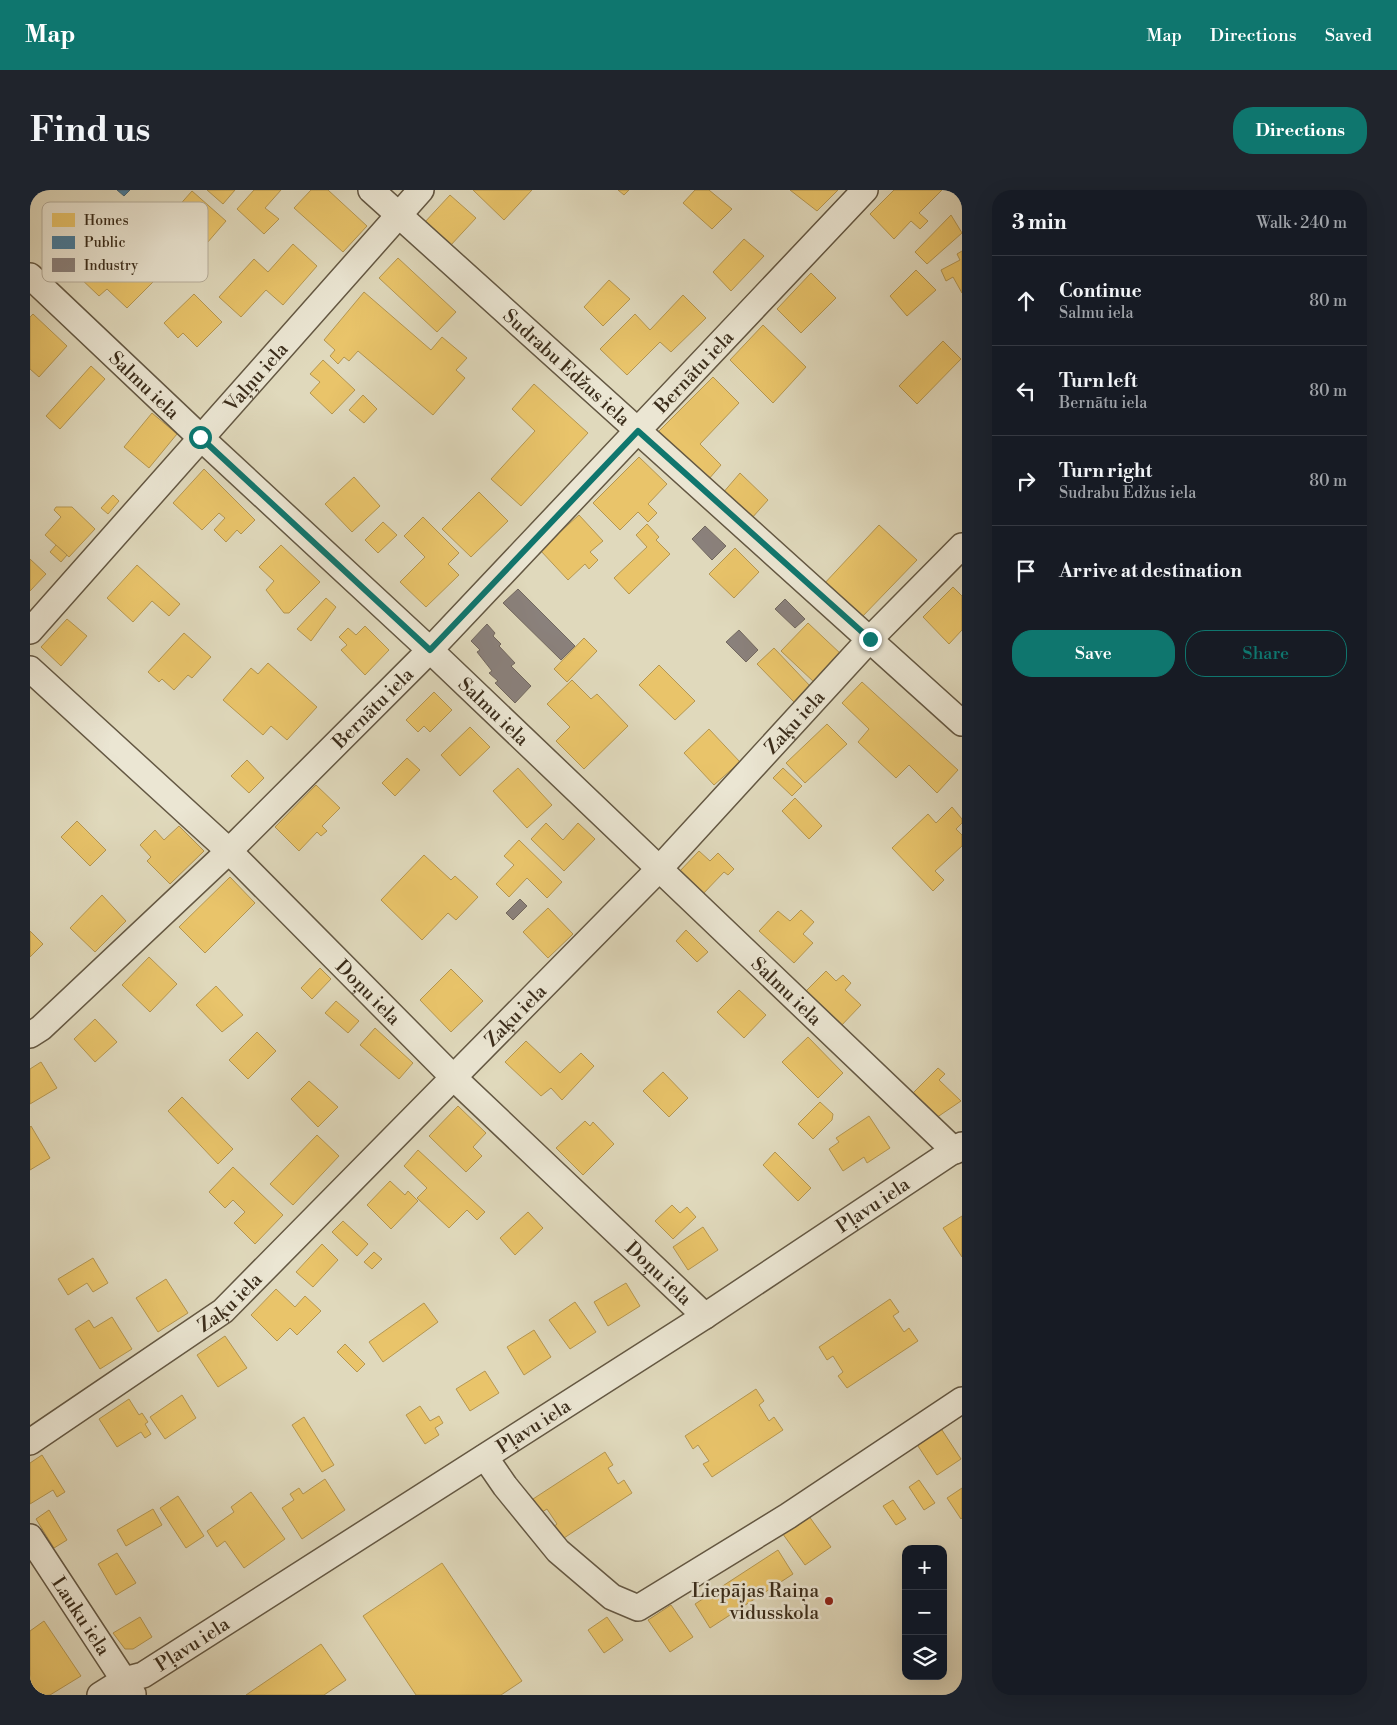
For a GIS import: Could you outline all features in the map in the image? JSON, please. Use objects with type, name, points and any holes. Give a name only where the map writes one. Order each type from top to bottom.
[{"type":"street","name":"Sudrabu Edžus iela","points":[[371,190],[962,724]]},
{"type":"street","name":"Vaļņu iela","points":[[30,631],[421,190]]},
{"type":"street","name":"Bernātu iela","points":[[30,1035],[41,1028],[229,851],[430,650],[865,190]]},
{"type":"street","name":"Salmu iela","points":[[30,276],[959,1148]]},
{"type":"street","name":"Zaķu iela","points":[[30,1442],[223,1311],[660,868],[870,639],[962,546]]},
{"type":"street","name":"Doņu iela","points":[[30,669],[229,851],[454,1078],[705,1316]]},
{"type":"street","name":"Pļavu iela","points":[[100,1695],[129,1687],[143,1675],[705,1316],[959,1148]]},
{"type":"street","points":[[485,1457],[505,1486],[558,1551],[612,1597],[638,1608],[788,1516],[962,1400]]},
{"type":"street","name":"Lauku iela","points":[[30,1537],[129,1687]]},
{"type":"building: Homes","points":[[207,190],[235,190],[223,204]]},
{"type":"building: Homes","points":[[254,190],[281,190],[265,208],[279,219],[264,234],[237,209]]},
{"type":"building: Homes","points":[[311,190],[328,190],[367,226],[343,252],[294,208]]},
{"type":"building: Homes","points":[[473,190],[532,190],[504,220]]},
{"type":"building: Homes","points":[[618,190],[629,190],[624,195]]},
{"type":"building: Homes","points":[[695,190],[709,190],[732,209],[712,229],[683,203]]},
{"type":"building: Homes","points":[[790,190],[838,190],[817,211]]},
{"type":"building: Homes","points":[[894,190],[942,190],[919,213],[928,221],[920,229],[911,221],[894,239],[870,214]]},
{"type":"building: Homes","points":[[192,191],[204,202],[182,202]]},
{"type":"building: Homes","points":[[450,195],[476,218],[450,246],[424,223]]},
{"type":"building: Homes","points":[[208,205],[226,221],[208,242]]},
{"type":"building: Homes","points":[[951,215],[962,233],[927,264],[915,252]]},
{"type":"building: Homes","points":[[744,239],[764,256],[731,291],[713,272]]},
{"type":"building: Homes","points":[[293,244],[317,266],[283,305],[266,290],[241,317],[219,297],[254,259],[268,272]]},
{"type":"building: Homes","points":[[962,251],[962,293],[953,277],[946,281],[941,270],[960,260],[957,254]]},
{"type":"building: Homes","points":[[398,258],[456,312],[437,332],[379,278]]},
{"type":"building: Homes","points":[[916,270],[936,290],[907,316],[890,296]]},
{"type":"building: Homes","points":[[811,273],[836,298],[801,333],[777,309]]},
{"type":"building: Homes","points":[[609,280],[630,299],[603,326],[584,307]]},
{"type":"building: Homes","points":[[84,282],[153,282],[127,308],[107,289],[99,296]]},
{"type":"building: Homes","points":[[364,292],[431,350],[442,337],[467,358],[456,370],[465,378],[433,415],[358,351],[349,361],[344,357],[338,364],[330,356],[335,350],[324,340]]},
{"type":"building: Homes","points":[[194,294],[222,322],[197,347],[183,333],[178,338],[164,323]]},
{"type":"building: Homes","points":[[683,295],[706,318],[671,352],[660,342],[627,375],[600,349],[635,314],[650,330]]},
{"type":"building: Homes","points":[[33,314],[67,346],[39,377],[30,369],[30,317]]},
{"type":"building: Homes","points":[[763,325],[806,367],[773,403],[730,360]]},
{"type":"building: Homes","points":[[943,341],[961,359],[917,404],[899,386]]},
{"type":"building: Homes","points":[[323,360],[355,390],[332,414],[310,393],[320,382],[310,374]]},
{"type":"building: Homes","points":[[91,366],[105,379],[60,429],[46,416]]},
{"type":"building: Homes","points":[[713,377],[739,403],[700,444],[721,465],[708,480],[656,434]]},
{"type":"building: Homes","points":[[534,384],[588,433],[521,506],[491,479],[535,431],[512,409]]},
{"type":"building: Homes","points":[[363,395],[377,409],[364,423],[349,410]]},
{"type":"building: Homes","points":[[152,413],[177,434],[149,468],[124,447]]},
{"type":"building: Homes","points":[[639,457],[667,484],[648,504],[657,513],[648,522],[638,512],[620,530],[593,503]]},
{"type":"building: Homes","points":[[204,469],[255,520],[241,534],[237,530],[226,542],[214,530],[225,518],[219,513],[202,530],[173,503]]},
{"type":"building: Homes","points":[[740,473],[768,500],[751,519],[722,494]]},
{"type":"building: Homes","points":[[354,477],[380,506],[352,532],[325,504]]},
{"type":"building: Homes","points":[[479,492],[508,521],[471,557],[442,529]]},
{"type":"building: Homes","points":[[113,495],[119,501],[108,514],[101,508]]},
{"type":"building: Homes","points":[[56,507],[72,507],[95,529],[69,557],[45,535],[61,517],[54,510]]},
{"type":"building: Homes","points":[[579,515],[603,541],[590,552],[598,560],[589,569],[585,564],[568,580],[540,550]]},
{"type":"building: Homes","points":[[423,517],[459,553],[448,564],[459,575],[426,607],[400,582],[425,557],[404,536]]},
{"type":"building: Homes","points":[[383,522],[397,535],[378,553],[365,540]]},
{"type":"building: Homes","points":[[647,524],[659,537],[656,540],[670,554],[629,594],[614,578],[647,547],[636,535]]},
{"type":"building: Homes","points":[[879,525],[917,560],[860,619],[823,585]]},
{"type":"building: Homes","points":[[56,545],[67,555],[61,562],[50,552]]},
{"type":"building: Homes","points":[[281,545],[320,582],[289,613],[284,613],[266,590],[274,581],[259,567]]},
{"type":"building: Homes","points":[[735,548],[759,572],[734,598],[709,574]]},
{"type":"building: Homes","points":[[30,559],[46,574],[30,591]]},
{"type":"building: Homes","points":[[137,565],[180,604],[169,616],[152,601],[133,622],[107,598]]},
{"type":"building: Homes","points":[[953,587],[962,596],[962,630],[949,644],[923,617]]},
{"type":"building: Homes","points":[[326,598],[336,607],[311,641],[297,629]]},
{"type":"building: Homes","points":[[67,619],[87,636],[61,666],[41,647]]},
{"type":"building: Homes","points":[[808,623],[842,655],[815,683],[781,651]]},
{"type":"building: Homes","points":[[365,626],[389,650],[365,675],[341,650],[347,645],[339,637],[348,628],[356,635]]},
{"type":"building: Homes","points":[[184,633],[211,657],[192,678],[188,675],[174,690],[162,679],[159,682],[148,672]]},
{"type":"building: Homes","points":[[584,638],[597,651],[567,682],[554,669]]},
{"type":"building: Homes","points":[[774,648],[811,687],[794,702],[757,664]]},
{"type":"building: Homes","points":[[268,663],[317,707],[287,740],[271,726],[263,735],[223,700],[251,668],[258,674]]},
{"type":"building: Homes","points":[[659,665],[695,701],[675,720],[639,685]]},
{"type":"building: Homes","points":[[572,680],[591,699],[597,694],[628,726],[584,769],[556,741],[570,727],[547,704]]},
{"type":"building: Homes","points":[[862,682],[958,770],[937,793],[909,765],[896,778],[858,742],[869,729],[842,703]]},
{"type":"building: Homes","points":[[434,692],[452,710],[430,732],[424,726],[418,732],[406,720]]},
{"type":"building: Homes","points":[[827,724],[847,744],[805,783],[786,763]]},
{"type":"building: Homes","points":[[470,727],[490,747],[460,776],[441,755]]},
{"type":"building: Homes","points":[[709,729],[740,762],[714,785],[684,753]]},
{"type":"building: Homes","points":[[407,758],[420,770],[395,796],[382,783]]},
{"type":"building: Homes","points":[[247,760],[264,778],[249,793],[231,776]]},
{"type":"building: Homes","points":[[518,768],[552,805],[527,828],[493,791]]},
{"type":"building: Homes","points":[[783,768],[802,786],[792,796],[773,778]]},
{"type":"building: Homes","points":[[316,785],[340,808],[322,826],[327,831],[321,836],[317,832],[299,851],[275,827]]},
{"type":"building: Homes","points":[[795,798],[822,826],[809,839],[782,811]]},
{"type":"building: Homes","points":[[952,807],[962,819],[962,823],[956,829],[962,835],[962,846],[935,871],[944,880],[933,891],[892,848],[928,814],[936,823]]},
{"type":"building: Homes","points":[[77,821],[106,850],[90,866],[61,837]]},
{"type":"building: Homes","points":[[546,823],[563,840],[578,823],[595,839],[564,871],[531,839]]},
{"type":"building: Homes","points":[[179,826],[204,851],[170,884],[147,861],[151,857],[140,845],[155,830],[164,840]]},
{"type":"building: Homes","points":[[519,840],[562,882],[547,898],[527,878],[509,897],[496,884],[514,865],[504,856]]},
{"type":"building: Homes","points":[[699,851],[710,861],[718,853],[734,869],[728,875],[724,872],[701,896],[678,873]]},
{"type":"building: Homes","points":[[424,855],[451,880],[455,876],[478,897],[456,920],[448,913],[422,940],[381,900]]},
{"type":"building: Homes","points":[[230,877],[255,903],[205,953],[179,927]]},
{"type":"building: Homes","points":[[102,895],[126,921],[95,952],[70,928]]},
{"type":"building: Homes","points":[[548,908],[573,934],[548,958],[523,932]]},
{"type":"building: Homes","points":[[801,910],[814,922],[803,934],[813,943],[794,963],[759,931],[778,911],[790,921]]},
{"type":"building: Homes","points":[[686,930],[708,952],[697,962],[676,941]]},
{"type":"building: Homes","points":[[30,931],[43,944],[30,957]]},
{"type":"building: Homes","points":[[149,957],[177,984],[150,1012],[122,985]]},
{"type":"building: Homes","points":[[320,968],[331,979],[312,999],[301,988]]},
{"type":"building: Homes","points":[[451,969],[483,1001],[451,1032],[420,1000]]},
{"type":"building: Homes","points":[[826,971],[836,981],[843,975],[851,983],[845,990],[861,1005],[839,1028],[804,993]]},
{"type":"building: Homes","points":[[216,986],[243,1015],[222,1032],[196,1005]]},
{"type":"building: Homes","points":[[739,990],[766,1015],[744,1038],[717,1012]]},
{"type":"building: Homes","points":[[336,1001],[359,1021],[348,1033],[325,1013]]},
{"type":"building: Homes","points":[[95,1019],[117,1042],[95,1062],[74,1039]]},
{"type":"building: Homes","points":[[375,1028],[413,1063],[399,1079],[360,1045]]},
{"type":"building: Homes","points":[[257,1032],[276,1051],[248,1079],[229,1060]]},
{"type":"building: Homes","points":[[808,1037],[843,1073],[818,1098],[782,1062]]},
{"type":"building: Homes","points":[[526,1041],[560,1073],[581,1053],[594,1066],[562,1100],[551,1088],[541,1096],[505,1062]]},
{"type":"building: Homes","points":[[41,1062],[57,1088],[30,1104],[30,1069]]},
{"type":"building: Homes","points":[[938,1068],[945,1074],[939,1080],[961,1101],[933,1120],[909,1097]]},
{"type":"building: Homes","points":[[663,1072],[688,1098],[669,1117],[643,1091]]},
{"type":"building: Homes","points":[[309,1081],[338,1107],[318,1127],[291,1099]]},
{"type":"building: Homes","points":[[182,1097],[233,1149],[218,1164],[168,1111]]},
{"type":"building: Homes","points":[[820,1102],[833,1114],[832,1120],[813,1139],[798,1124]]},
{"type":"building: Homes","points":[[458,1106],[486,1133],[473,1147],[482,1156],[466,1172],[429,1136]]},
{"type":"building: Homes","points":[[869,1116],[890,1148],[867,1163],[864,1157],[843,1171],[829,1149],[839,1142],[836,1138]]},
{"type":"building: Homes","points":[[585,1121],[590,1126],[593,1122],[614,1144],[583,1175],[556,1148]]},
{"type":"building: Homes","points":[[30,1127],[50,1158],[30,1170]]},
{"type":"building: Homes","points":[[317,1135],[339,1156],[293,1205],[270,1184]]},
{"type":"building: Homes","points":[[418,1150],[485,1212],[477,1220],[467,1210],[449,1228],[417,1198],[427,1188],[404,1166]]},
{"type":"building: Homes","points":[[775,1152],[811,1188],[798,1201],[763,1165]]},
{"type":"building: Homes","points":[[233,1167],[283,1215],[255,1244],[234,1223],[245,1212],[233,1200],[225,1208],[209,1192]]},
{"type":"building: Homes","points":[[390,1181],[405,1195],[408,1191],[418,1201],[391,1229],[367,1205]]},
{"type":"building: Homes","points":[[672,1205],[680,1213],[687,1207],[696,1217],[673,1239],[655,1221]]},
{"type":"building: Homes","points":[[528,1212],[543,1228],[515,1255],[500,1238]]},
{"type":"building: Homes","points":[[962,1216],[962,1257],[943,1228]]},
{"type":"building: Homes","points":[[343,1221],[368,1244],[357,1256],[332,1232]]},
{"type":"building: Homes","points":[[703,1227],[718,1250],[688,1270],[673,1247]]},
{"type":"building: Homes","points":[[322,1244],[338,1260],[313,1287],[296,1272]]},
{"type":"building: Homes","points":[[374,1252],[382,1259],[372,1269],[364,1262]]},
{"type":"building: Homes","points":[[93,1258],[108,1283],[93,1292],[87,1283],[68,1295],[58,1279]]},
{"type":"building: Homes","points":[[166,1279],[188,1313],[158,1332],[136,1298]]},
{"type":"building: Homes","points":[[626,1283],[640,1306],[608,1326],[594,1302]]},
{"type":"building: Homes","points":[[276,1289],[295,1307],[305,1296],[321,1311],[297,1335],[290,1328],[277,1341],[251,1315]]},
{"type":"building: Homes","points":[[890,1299],[899,1312],[893,1316],[904,1332],[909,1328],[918,1341],[847,1388],[838,1376],[843,1372],[833,1356],[827,1360],[819,1347]]},
{"type":"building: Homes","points":[[575,1302],[596,1332],[570,1349],[549,1320]]},
{"type":"building: Homes","points":[[424,1303],[438,1322],[383,1362],[369,1342]]},
{"type":"building: Homes","points":[[112,1317],[132,1349],[100,1369],[75,1329],[89,1320],[94,1328]]},
{"type":"building: Homes","points":[[534,1330],[551,1357],[524,1375],[507,1347]]},
{"type":"building: Homes","points":[[225,1336],[247,1368],[218,1387],[197,1355]]},
{"type":"building: Homes","points":[[345,1344],[365,1364],[357,1372],[337,1352]]},
{"type":"building: Homes","points":[[485,1371],[499,1393],[470,1411],[456,1389]]},
{"type":"building: Homes","points":[[756,1389],[764,1401],[759,1405],[769,1421],[774,1417],[783,1430],[712,1477],[703,1464],[709,1461],[698,1445],[693,1449],[685,1436]]},
{"type":"building: Homes","points":[[182,1395],[196,1418],[165,1439],[150,1417]]},
{"type":"building: Homes","points":[[129,1399],[139,1415],[142,1413],[148,1422],[145,1424],[151,1434],[145,1438],[141,1432],[117,1447],[99,1419]]},
{"type":"building: Homes","points":[[420,1406],[430,1421],[439,1416],[443,1423],[435,1428],[439,1435],[425,1444],[406,1415]]},
{"type":"building: Homes","points":[[304,1417],[334,1465],[322,1472],[292,1425]]},
{"type":"building: Homes","points":[[940,1427],[961,1459],[937,1475],[916,1443]]},
{"type":"building: Homes","points":[[605,1452],[613,1465],[608,1468],[618,1484],[624,1480],[632,1493],[561,1540],[552,1528],[557,1524],[547,1509],[542,1512],[533,1499]]},
{"type":"building: Homes","points":[[42,1455],[65,1492],[57,1497],[53,1490],[30,1504],[30,1463]]},
{"type":"building: Homes","points":[[325,1479],[345,1510],[302,1539],[282,1508],[294,1500],[290,1494],[299,1488],[303,1494]]},
{"type":"building: Homes","points":[[919,1480],[935,1503],[924,1510],[909,1487]]},
{"type":"building: Homes","points":[[962,1488],[962,1518],[961,1519],[947,1498]]},
{"type":"building: Homes","points":[[251,1492],[285,1539],[244,1568],[225,1541],[217,1547],[207,1531],[234,1512],[231,1507]]},
{"type":"building: Homes","points":[[178,1496],[204,1536],[186,1548],[160,1508]]},
{"type":"building: Homes","points":[[893,1500],[906,1519],[896,1525],[883,1506]]},
{"type":"building: Homes","points":[[153,1509],[162,1525],[126,1546],[117,1530]]},
{"type":"building: Homes","points":[[49,1510],[67,1540],[54,1548],[36,1519]]},
{"type":"building: Homes","points":[[806,1512],[831,1547],[805,1565],[780,1530]]},
{"type":"building: Homes","points":[[778,1550],[793,1574],[710,1628],[695,1604]]},
{"type":"building: Homes","points":[[117,1553],[136,1583],[116,1595],[98,1564]]},
{"type":"building: Homes","points":[[442,1563],[522,1681],[501,1695],[416,1695],[363,1616]]},
{"type":"building: Homes","points":[[671,1605],[693,1637],[670,1652],[648,1620]]},
{"type":"building: Homes","points":[[140,1617],[152,1637],[133,1649],[125,1649],[113,1633]]},
{"type":"building: Homes","points":[[607,1617],[623,1640],[604,1653],[588,1630]]},
{"type":"building: Homes","points":[[44,1621],[81,1676],[50,1695],[30,1695],[30,1631]]},
{"type":"building: Homes","points":[[321,1644],[346,1680],[324,1695],[246,1695]]},
{"type":"building: Public","points":[[117,190],[130,190],[124,196]]},
{"type":"building: Industry","points":[[705,526],[726,546],[712,560],[692,539]]},
{"type":"building: Industry","points":[[518,589],[575,646],[561,660],[503,603]]},
{"type":"building: Industry","points":[[785,599],[805,619],[795,628],[775,609]]},
{"type":"building: Industry","points":[[487,624],[495,633],[493,636],[501,644],[499,646],[515,663],[511,666],[531,686],[515,703],[495,683],[498,681],[489,673],[492,671],[477,652],[480,650],[471,641]]},
{"type":"building: Industry","points":[[739,630],[758,650],[746,662],[726,642]]},
{"type":"building: Industry","points":[[520,899],[527,906],[513,920],[506,913]]},
{"type":"place","name":"Liepājas Raiņa vidusskola","points":[[829,1601]]},
{"type":"route","points":[[200,437],[430,650],[638,431],[870,639]]}]
